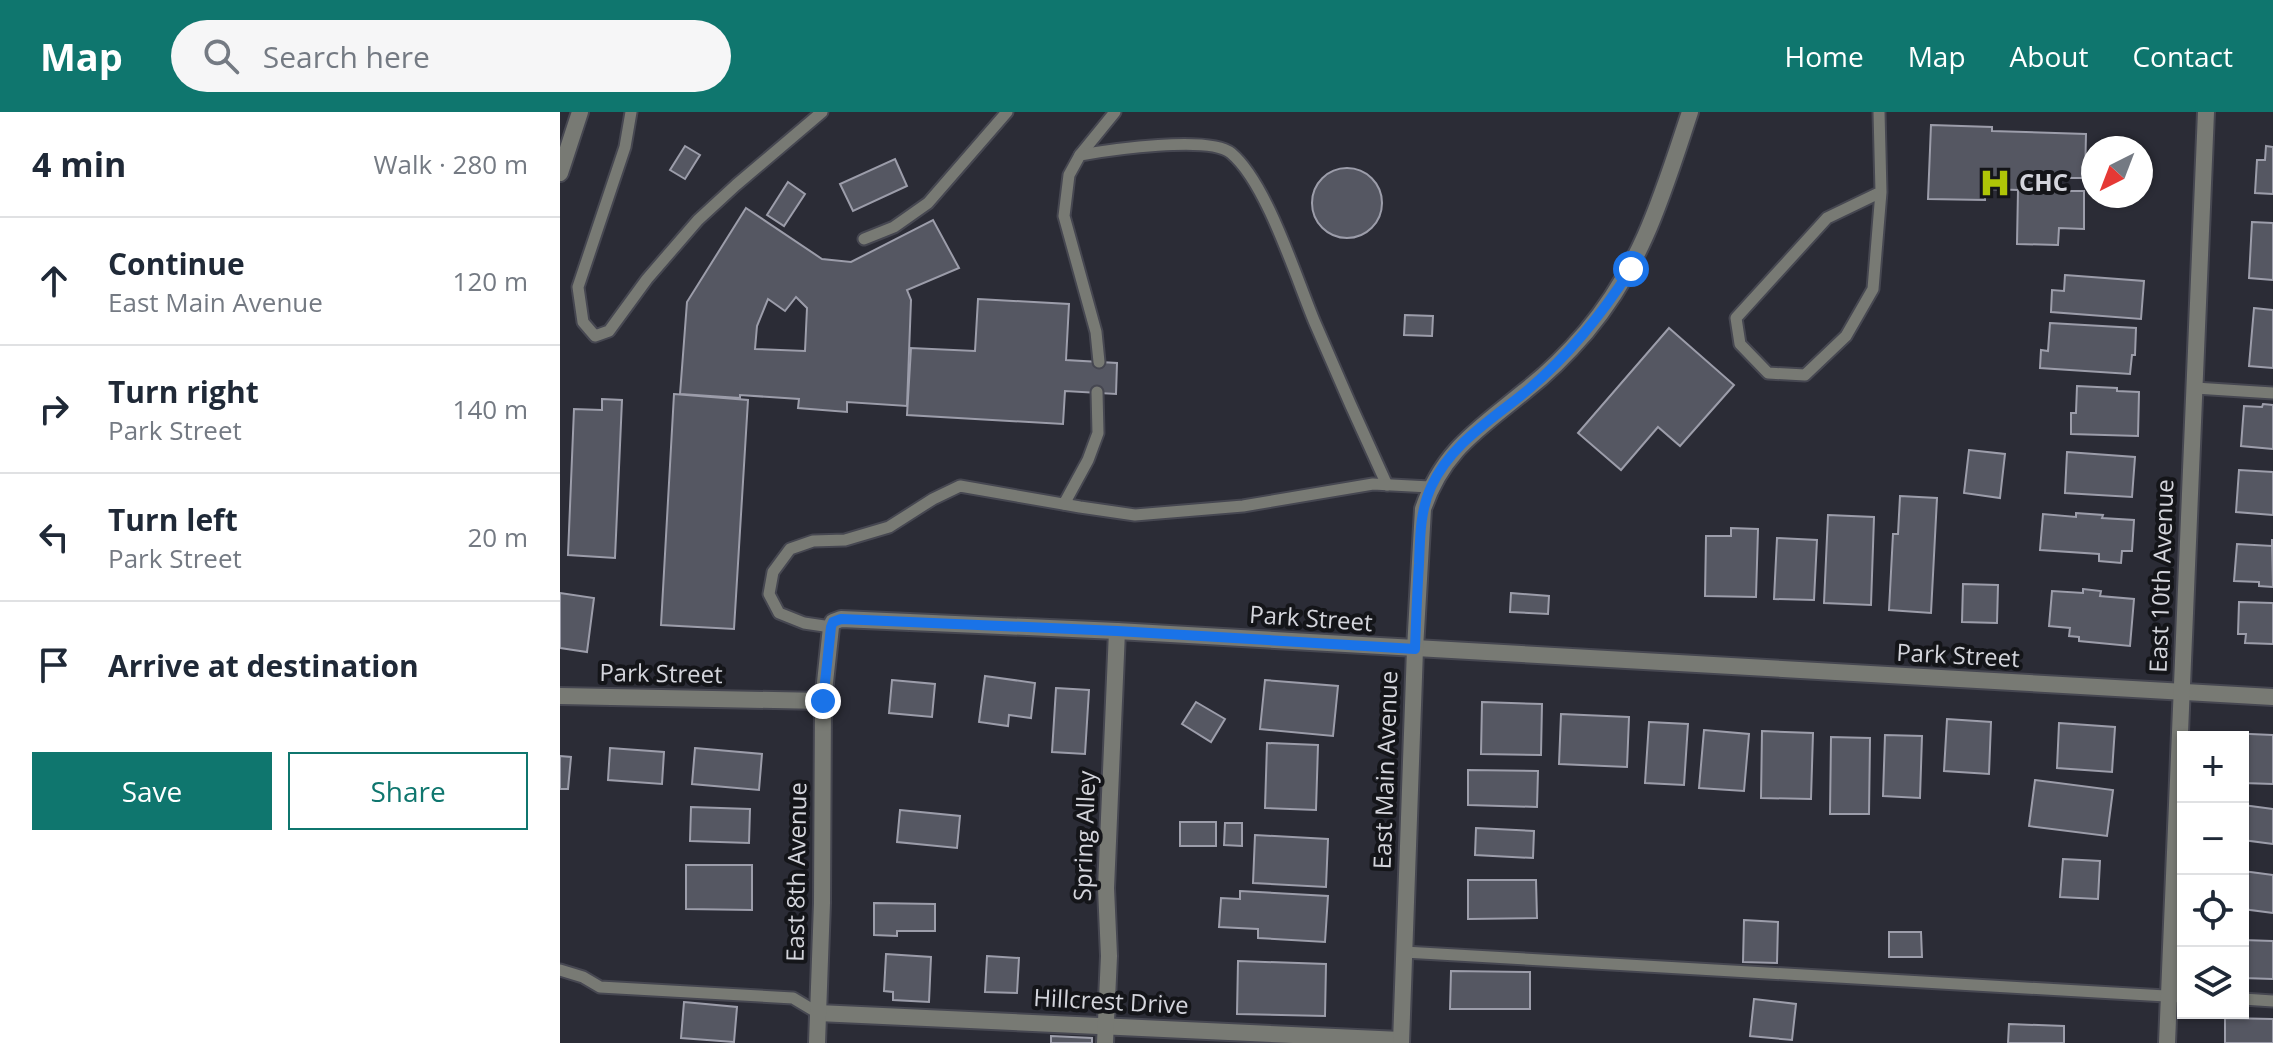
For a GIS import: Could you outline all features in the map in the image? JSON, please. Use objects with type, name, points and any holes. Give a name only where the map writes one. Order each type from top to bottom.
[{"type":"street","points":[[560,173],[580,112]]},
{"type":"street","name":"East Main Avenue","points":[[1401,1041],[1423,509],[1430,487],[1453,452],[1567,353],[1617,291],[1653,221],[1690,112]]},
{"type":"street","name":"East 10th Avenue","points":[[2167,1043],[2176,996],[2181,693],[2206,112]]},
{"type":"street","name":"Park Street","points":[[831,627],[835,621],[846,619],[1117,631],[2273,697]]},
{"type":"street","points":[[823,701],[831,627]]},
{"type":"street","name":"Spring Alley","points":[[1105,1034],[1109,956],[1106,888],[1117,631]]},
{"type":"street","name":"Park Street","points":[[560,696],[823,701]]},
{"type":"street","name":"East 8th Avenue","points":[[817,1043],[822,903],[823,701]]},
{"type":"street","name":"Hillcrest Drive","points":[[818,1013],[1105,1034],[1401,1041]]},
{"type":"lane","points":[[631,112],[625,147],[578,287],[583,322],[595,336],[609,331],[647,279],[698,220],[822,112]]},
{"type":"lane","points":[[864,239],[894,227],[928,203],[1007,112]]},
{"type":"lane","points":[[1099,362],[1096,332],[1064,216],[1069,175],[1080,155],[1115,112]]},
{"type":"lane","points":[[1879,112],[1881,192],[1873,289],[1846,336],[1805,375],[1768,373],[1740,344],[1736,318],[1827,218],[1881,192]]},
{"type":"lane","points":[[1080,155],[1116,148],[1205,145],[1229,152],[1254,182],[1274,224],[1387,485]]},
{"type":"lane","points":[[2195,388],[2273,393]]},
{"type":"lane","points":[[1064,504],[1088,460],[1098,433],[1097,392]]},
{"type":"lane","points":[[831,627],[804,623],[779,613],[769,594],[773,572],[790,549],[813,541],[845,540],[889,527],[960,486],[1135,515],[1243,506],[1373,484],[1430,487]]},
{"type":"lane","points":[[1404,952],[2176,996]]},
{"type":"lane","points":[[560,970],[583,977],[600,987],[793,998],[818,1013]]},
{"type":"lane","points":[[2249,999],[2273,1001]]},
{"type":"building","name":"CHC","points":[[1931,125],[1992,127],[1992,131],[2086,134],[2081,136],[2081,178],[2060,178],[2060,191],[2081,191],[2084,229],[2059,228],[2058,245],[2017,244],[2018,190],[1985,189],[1985,200],[1928,199]]},
{"type":"building","points":[[685,146],[700,155],[685,179],[670,170]]},
{"type":"building","points":[[2266,146],[2273,147],[2273,194],[2255,193],[2257,160],[2265,160]]},
{"type":"building","points":[[895,159],[907,186],[853,211],[840,184]]},
{"type":"building","points":[[1340,168],[1354,168],[1376,183],[1382,203],[1380,216],[1372,228],[1354,238],[1340,238],[1318,223],[1312,210],[1312,196],[1327,174]]},
{"type":"building","points":[[788,182],[805,194],[784,226],[767,215]]},
{"type":"building","points":[[746,208],[822,259],[851,262],[933,220],[959,268],[907,290],[911,300],[907,406],[847,402],[847,412],[798,408],[799,399],[680,394],[687,302]],"holes":[[[796,297],[807,308],[805,351],[755,349],[757,326],[768,299],[785,311]]]},
{"type":"building","points":[[2252,222],[2273,223],[2273,280],[2249,278]]},
{"type":"building","points":[[2065,275],[2144,281],[2141,319],[2051,312],[2052,290],[2064,291]]},
{"type":"building","points":[[978,299],[1069,304],[1066,360],[1117,363],[1116,394],[1065,391],[1063,424],[907,415],[911,348],[975,351]]},
{"type":"building","points":[[2254,308],[2273,310],[2273,368],[2249,366]]},
{"type":"building","points":[[1405,315],[1433,316],[1432,336],[1404,335]]},
{"type":"building","points":[[2050,323],[2136,328],[2135,355],[2132,355],[2130,374],[2040,368],[2041,350],[2048,351]]},
{"type":"building","points":[[1669,328],[1734,385],[1680,446],[1658,427],[1621,470],[1578,433]]},
{"type":"building","points":[[2077,386],[2139,392],[2138,436],[2071,434],[2071,413],[2076,413]]},
{"type":"building","points":[[674,394],[748,400],[734,629],[661,625]]},
{"type":"building","points":[[602,399],[622,400],[615,558],[568,555],[574,409],[602,410]]},
{"type":"building","points":[[2263,404],[2273,405],[2273,449],[2241,446],[2244,406],[2262,407]]},
{"type":"building","points":[[1969,450],[2005,454],[2000,498],[1964,493]]},
{"type":"building","points":[[2067,452],[2135,457],[2132,497],[2065,493]]},
{"type":"building","points":[[2239,470],[2273,472],[2273,515],[2236,512]]},
{"type":"building","points":[[1900,496],[1937,498],[1931,613],[1889,610],[1893,534],[1898,534]]},
{"type":"building","points":[[2076,513],[2134,520],[2132,551],[2122,551],[2121,563],[2099,561],[2099,554],[2040,550],[2043,514],[2076,517]]},
{"type":"building","points":[[1828,515],[1874,517],[1871,605],[1824,603]]},
{"type":"building","points":[[1731,528],[1758,529],[1756,597],[1705,596],[1706,536],[1731,536]]},
{"type":"building","points":[[1777,538],[1817,540],[1814,600],[1774,599]]},
{"type":"building","points":[[2272,539],[2273,587],[2259,586],[2259,582],[2234,581],[2237,544],[2272,546]]},
{"type":"building","points":[[1963,584],[1998,585],[1997,623],[1962,622]]},
{"type":"building","points":[[2083,589],[2101,591],[2100,596],[2134,599],[2130,646],[2079,641],[2079,637],[2069,636],[2070,628],[2049,626],[2052,591],[2083,593]]},
{"type":"building","points":[[560,593],[594,598],[587,652],[560,648]]},
{"type":"building","points":[[1511,593],[1549,596],[1548,614],[1510,612]]},
{"type":"building","points":[[2239,602],[2273,603],[2273,644],[2245,643],[2246,634],[2238,634]]},
{"type":"building","points":[[985,676],[1035,683],[1031,718],[1009,715],[1008,726],[979,722]]},
{"type":"building","points":[[892,680],[935,684],[932,717],[889,713]]},
{"type":"building","points":[[1265,680],[1338,686],[1333,736],[1260,729]]},
{"type":"building","points":[[1056,688],[1089,690],[1085,754],[1052,752]]},
{"type":"building","points":[[1196,702],[1225,719],[1211,742],[1182,724]]},
{"type":"building","points":[[1482,702],[1542,704],[1541,755],[1481,754]]},
{"type":"building","points":[[1561,714],[1629,717],[1627,767],[1559,764]]},
{"type":"building","points":[[1947,719],[1991,722],[1989,774],[1944,771]]},
{"type":"building","points":[[1649,722],[1688,724],[1684,785],[1645,783]]},
{"type":"building","points":[[2059,723],[2115,727],[2112,772],[2057,768]]},
{"type":"building","points":[[1704,730],[1749,734],[1744,791],[1699,788]]},
{"type":"building","points":[[1762,731],[1813,733],[1811,799],[1761,798]]},
{"type":"building","points":[[2249,734],[2273,735],[2273,784],[2249,783]]},
{"type":"building","points":[[1885,735],[1922,736],[1920,798],[1883,796]]},
{"type":"building","points":[[1831,737],[1870,738],[1869,814],[1830,814]]},
{"type":"building","points":[[1267,743],[1318,745],[1316,810],[1265,808]]},
{"type":"building","points":[[610,748],[664,752],[662,784],[608,780]]},
{"type":"building","points":[[695,748],[762,754],[759,790],[692,784]]},
{"type":"building","points":[[560,756],[571,757],[568,789],[560,789]]},
{"type":"building","points":[[1468,770],[1538,771],[1537,807],[1468,805]]},
{"type":"building","points":[[2035,780],[2113,790],[2107,836],[2029,826]]},
{"type":"building","points":[[2249,806],[2273,809],[2273,844],[2249,841]]},
{"type":"building","points":[[691,807],[750,809],[749,843],[690,841]]},
{"type":"building","points":[[900,810],[960,816],[957,848],[897,842]]},
{"type":"building","points":[[1180,822],[1216,822],[1216,846],[1180,846]]},
{"type":"building","points":[[1225,823],[1242,823],[1242,846],[1224,845]]},
{"type":"building","points":[[1476,828],[1534,831],[1533,858],[1475,855]]},
{"type":"building","points":[[1255,835],[1328,839],[1326,887],[1253,883]]},
{"type":"building","points":[[2063,859],[2100,861],[2098,899],[2060,897]]},
{"type":"building","points":[[686,865],[752,865],[752,910],[686,909]]},
{"type":"building","points":[[2249,872],[2273,875],[2273,913],[2249,910]]},
{"type":"building","points":[[1468,880],[1536,880],[1537,918],[1468,919]]},
{"type":"building","points":[[1240,891],[1328,896],[1325,942],[1258,938],[1258,929],[1219,927],[1221,898],[1240,899]]},
{"type":"building","points":[[874,903],[935,904],[935,931],[897,931],[897,936],[874,935]]},
{"type":"building","points":[[1744,920],[1778,922],[1777,963],[1743,962]]},
{"type":"building","points":[[1889,932],[1921,932],[1922,957],[1889,957]]},
{"type":"building","points":[[2249,940],[2273,941],[2273,979],[2249,978]]},
{"type":"building","points":[[886,954],[931,957],[929,1002],[893,1000],[893,992],[884,991]]},
{"type":"building","points":[[987,956],[1019,958],[1017,993],[985,992]]},
{"type":"building","points":[[1238,961],[1326,964],[1325,1016],[1237,1014]]},
{"type":"building","points":[[1451,971],[1530,972],[1530,1009],[1450,1009]]},
{"type":"building","points":[[1754,999],[1796,1004],[1792,1040],[1750,1036]]},
{"type":"building","points":[[684,1002],[737,1007],[734,1042],[681,1038]]},
{"type":"building","points":[[2225,1019],[2273,1019],[2273,1043],[2225,1043]]},
{"type":"building","points":[[2009,1024],[2064,1026],[2064,1043],[2008,1043]]},
{"type":"building","points":[[1051,1036],[1092,1038],[1092,1043],[1051,1043]]},
{"type":"place","name":"CHC","points":[[1995,183]]},
{"type":"route","points":[[823,701],[831,627],[833,622],[841,619],[1117,631],[1415,649],[1420,536],[1423,509],[1430,487],[1453,452],[1469,436],[1567,353],[1602,313],[1631,269]]}]
